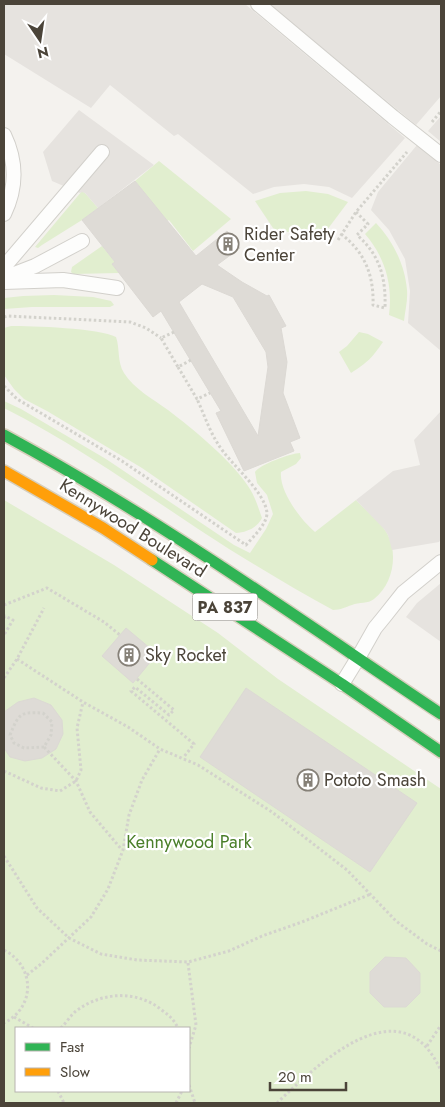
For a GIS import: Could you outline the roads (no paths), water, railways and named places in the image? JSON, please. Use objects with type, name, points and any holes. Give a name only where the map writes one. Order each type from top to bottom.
[{"type":"main road","name":"Kennywood Boulevard","points":[[4,435],[69,470],[146,516],[441,714]]},
{"type":"main road","name":"Kennywood Boulevard","points":[[4,471],[103,528],[342,684],[441,752]]},
{"type":"lane","points":[[258,4],[393,118],[441,155]]},
{"type":"lane","points":[[4,135],[12,155],[14,186],[4,214]]},
{"type":"lane","points":[[4,267],[102,152]]},
{"type":"lane","points":[[4,278],[35,266],[82,242]]},
{"type":"lane","points":[[4,282],[63,280],[117,288]]},
{"type":"lane","points":[[342,684],[375,628],[394,604],[416,582],[441,562]]},
{"type":"place","name":"Rider Safety Center","points":[[228,244]]},
{"type":"place","name":"Sky Rocket","points":[[129,655]]},
{"type":"place","name":"Pototo Smash","points":[[308,780]]},
{"type":"park label","name":"Kennywood Park","points":[[189,842]]}]
